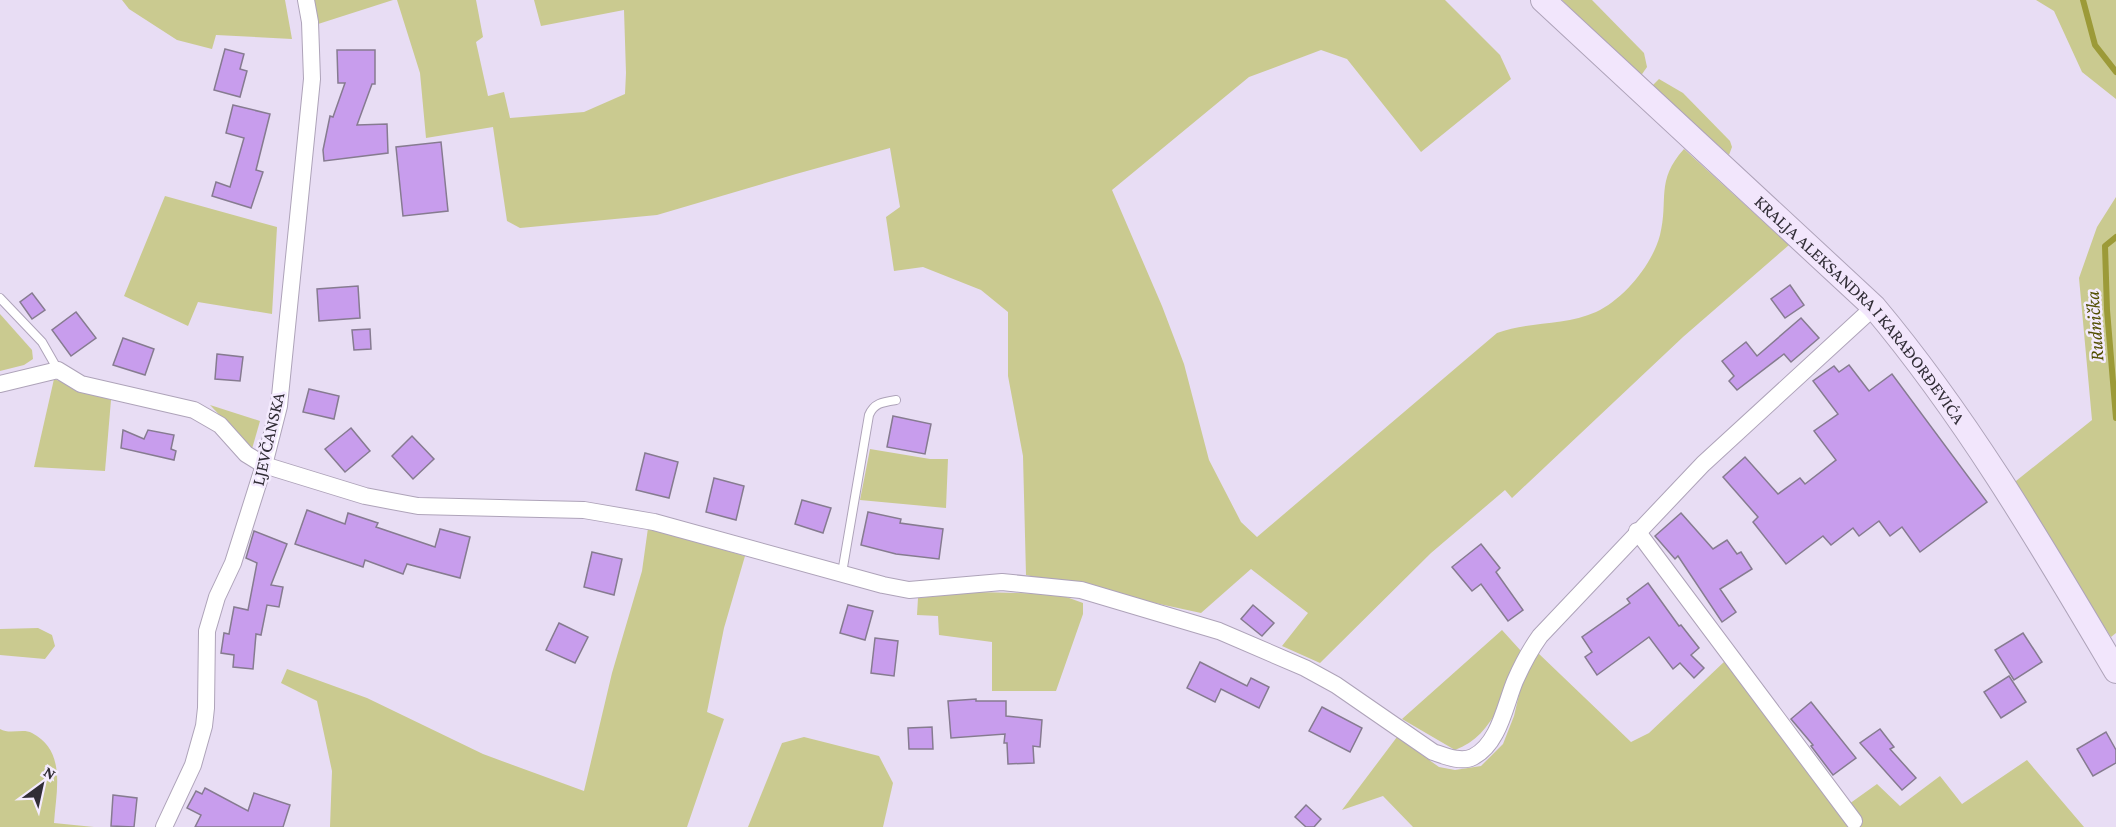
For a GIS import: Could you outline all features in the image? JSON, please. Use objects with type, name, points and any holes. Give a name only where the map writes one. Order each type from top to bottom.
[{"type":"street","name":"LJEVČANSKA","points":[[164,827],[193,765],[204,726],[207,631],[264,465],[279,406],[312,79],[310,22],[306,0]]},
{"type":"street","name":"KRALJA ALEKSANDRA I KARAĐORĐEVIĆA","points":[[1543,0],[1874,308],[1902,340],[1996,474],[2116,671]]},
{"type":"street","points":[[0,384],[58,370],[81,384],[194,410],[220,424],[246,454],[264,465],[365,496],[418,506],[584,510],[654,522],[883,585],[909,590],[1002,582],[1081,590],[1219,631],[1305,668],[1336,685],[1433,752],[1450,758],[1467,759],[1475,756],[1493,738],[1527,654],[1540,636],[1637,531],[1703,464],[1874,308]]},
{"type":"street","points":[[1637,531],[1854,821]]},
{"type":"lane","points":[[0,298],[42,342],[58,370]]},
{"type":"lane","points":[[842,573],[869,416],[872,408],[879,403],[896,400]]},
{"type":"green space","points":[[122,0],[285,0],[292,39],[216,35],[212,49],[177,40],[129,9]]},
{"type":"green space","points":[[310,0],[393,0],[315,25]]},
{"type":"green space","points":[[397,0],[476,0],[483,37],[476,42],[488,96],[504,92],[510,118],[584,112],[625,94],[624,10],[541,26],[534,0],[1445,0],[1500,55],[1511,79],[1421,152],[1347,59],[1321,50],[1249,77],[1112,190],[1162,306],[1184,364],[1209,460],[1241,522],[1257,537],[1497,333],[1509,329],[1572,320],[1596,312],[1617,299],[1636,280],[1651,258],[1660,235],[1664,191],[1669,171],[1684,149],[1789,245],[1683,337],[1512,498],[1505,490],[1431,553],[1320,663],[1282,646],[1308,613],[1251,569],[1201,613],[1026,575],[1023,456],[1008,376],[1008,312],[981,290],[923,267],[894,271],[886,217],[900,207],[890,148],[657,215],[520,228],[507,221],[493,127],[426,138],[420,73]]},
{"type":"green space","points":[[1562,0],[1592,0],[1644,53],[1647,67],[1640,77]]},
{"type":"green space","points":[[2036,0],[2116,0],[2116,99],[2082,72],[2054,11]]},
{"type":"green space","points":[[1659,79],[1683,93],[1730,141],[1732,147],[1729,155],[1652,86]]},
{"type":"green space","points":[[165,196],[277,227],[272,314],[198,302],[188,326],[124,296]]},
{"type":"green space","points":[[2116,197],[2116,633],[2111,637],[2011,485],[2092,420],[2079,278],[2097,227]]},
{"type":"green space","points":[[0,314],[32,350],[33,359],[24,365],[0,371]]},
{"type":"green space","points":[[54,379],[111,400],[105,471],[34,467]]},
{"type":"green space","points":[[210,405],[260,421],[252,449]]},
{"type":"green space","points":[[870,449],[930,459],[948,459],[946,508],[860,500]]},
{"type":"green space","points":[[648,528],[745,556],[724,628],[707,712],[724,719],[687,827],[330,827],[332,771],[317,701],[281,683],[287,669],[367,698],[483,754],[584,791],[612,673],[642,571]]},
{"type":"green space","points":[[975,592],[1058,594],[1083,603],[1083,614],[1056,691],[992,691],[992,642],[939,635],[938,616],[917,615],[918,598]]},
{"type":"green space","points":[[38,628],[52,635],[55,646],[45,659],[0,655],[0,629]]},
{"type":"green space","points":[[1502,630],[1521,651],[1498,709],[1490,722],[1469,743],[1455,750],[1402,719]]},
{"type":"green space","points":[[1537,652],[1631,742],[1649,733],[1725,661],[1853,827],[1413,827],[1383,796],[1342,810],[1397,737],[1439,767],[1455,770],[1481,766],[1503,744],[1514,716],[1522,682]]},
{"type":"green space","points":[[0,729],[32,733],[50,750],[57,773],[54,823],[94,827],[0,827]]},
{"type":"green space","points":[[804,737],[879,756],[893,783],[883,827],[748,827],[782,743]]},
{"type":"green space","points":[[2027,760],[2084,827],[1857,827],[1863,822],[1849,804],[1877,784],[1900,806],[1940,776],[1962,804]]},
{"type":"building","points":[[225,49],[244,54],[240,69],[247,71],[240,97],[214,90]]},
{"type":"building","points":[[337,50],[375,50],[375,84],[372,84],[357,125],[387,124],[388,153],[324,161],[323,150],[330,116],[333,117],[345,83],[338,83]]},
{"type":"building","points":[[233,105],[270,114],[256,170],[263,172],[251,208],[212,196],[216,182],[230,187],[244,138],[226,133]]},
{"type":"building","points":[[441,142],[448,211],[403,216],[396,147]]},
{"type":"building","points":[[1790,285],[1804,305],[1785,318],[1771,299]]},
{"type":"building","points":[[358,286],[360,318],[319,321],[317,289]]},
{"type":"building","points":[[32,293],[45,310],[32,319],[20,302]]},
{"type":"building","points":[[76,312],[96,338],[71,356],[52,330]]},
{"type":"building","points":[[1801,318],[1819,338],[1791,362],[1784,354],[1737,390],[1729,381],[1734,376],[1722,361],[1746,342],[1757,356]]},
{"type":"building","points":[[370,329],[371,349],[354,350],[352,330]]},
{"type":"building","points":[[123,338],[154,349],[145,375],[113,365]]},
{"type":"building","points":[[217,354],[243,357],[240,381],[215,379]]},
{"type":"building","points":[[1849,365],[1869,391],[1892,374],[1987,502],[1920,552],[1902,527],[1890,536],[1879,521],[1859,536],[1853,528],[1831,545],[1823,536],[1786,564],[1753,522],[1758,517],[1723,477],[1745,457],[1778,494],[1800,478],[1805,484],[1836,460],[1814,431],[1838,414],[1813,381],[1834,366],[1839,372]]},
{"type":"building","points":[[309,389],[339,396],[334,419],[303,412]]},
{"type":"building","points":[[893,416],[931,424],[925,454],[887,447]]},
{"type":"building","points":[[351,428],[370,451],[345,472],[325,449]]},
{"type":"building","points":[[123,430],[144,439],[148,430],[174,435],[171,449],[176,451],[174,460],[121,448]]},
{"type":"building","points":[[412,436],[434,459],[413,479],[392,456]]},
{"type":"building","points":[[645,453],[678,462],[669,498],[636,490]]},
{"type":"building","points":[[714,478],[744,486],[736,520],[706,512]]},
{"type":"building","points":[[802,500],[831,508],[823,533],[795,524]]},
{"type":"building","points":[[307,510],[345,524],[348,513],[378,523],[376,527],[435,547],[440,529],[470,537],[460,578],[407,564],[403,574],[365,560],[363,567],[295,544]]},
{"type":"building","points":[[868,512],[901,519],[900,523],[943,529],[939,559],[896,554],[861,545]]},
{"type":"building","points":[[1681,513],[1713,549],[1727,540],[1737,554],[1741,552],[1752,569],[1720,589],[1736,612],[1722,622],[1678,556],[1675,559],[1655,536]]},
{"type":"building","points":[[254,531],[287,544],[271,585],[283,587],[279,607],[267,605],[261,635],[256,634],[253,669],[233,667],[234,655],[221,653],[224,633],[229,634],[234,607],[248,610],[257,563],[246,558]]},
{"type":"building","points":[[1481,544],[1500,568],[1496,572],[1523,610],[1508,621],[1481,584],[1472,591],[1452,567]]},
{"type":"building","points":[[592,552],[622,559],[614,595],[584,587]]},
{"type":"building","points":[[1648,583],[1679,626],[1681,625],[1699,648],[1691,655],[1704,668],[1694,678],[1680,663],[1673,669],[1649,637],[1597,675],[1585,657],[1592,652],[1582,637],[1630,603],[1627,599]]},
{"type":"building","points":[[848,605],[873,611],[865,640],[840,633]]},
{"type":"building","points":[[1253,605],[1274,623],[1262,636],[1241,619]]},
{"type":"building","points":[[559,623],[588,637],[575,663],[546,650]]},
{"type":"building","points":[[2023,633],[2042,662],[2014,680],[1995,650]]},
{"type":"building","points":[[875,638],[898,641],[894,676],[871,673]]},
{"type":"building","points":[[1200,662],[1247,686],[1251,678],[1269,687],[1259,708],[1221,689],[1215,702],[1187,688]]},
{"type":"building","points":[[2009,676],[2026,702],[2001,718],[1984,692]]},
{"type":"building","points":[[976,699],[976,701],[1006,701],[1006,716],[1042,720],[1040,747],[1033,746],[1034,763],[1008,764],[1007,743],[1004,743],[1005,734],[951,738],[948,701]]},
{"type":"building","points":[[1811,702],[1856,758],[1833,775],[1811,746],[1813,745],[1791,719]]},
{"type":"building","points":[[1322,707],[1362,728],[1350,752],[1309,731]]},
{"type":"building","points":[[932,727],[933,749],[909,749],[908,728]]},
{"type":"building","points":[[1880,729],[1894,747],[1890,749],[1916,778],[1902,790],[1860,743]]},
{"type":"building","points":[[2106,732],[2116,750],[2116,763],[2093,776],[2077,749]]},
{"type":"building","points":[[205,788],[248,811],[254,793],[290,805],[283,827],[195,827],[201,815],[187,808],[196,791],[202,794]]},
{"type":"building","points":[[113,795],[137,798],[134,827],[111,826]]},
{"type":"building","points":[[1306,805],[1321,819],[1314,827],[1306,827],[1295,817]]},
{"type":"waterway","name":"Rudnička","points":[[2083,0],[2095,45],[2116,72]]},
{"type":"waterway","name":"Rudnička","points":[[2116,237],[2105,246],[2107,310],[2116,418]]}]
